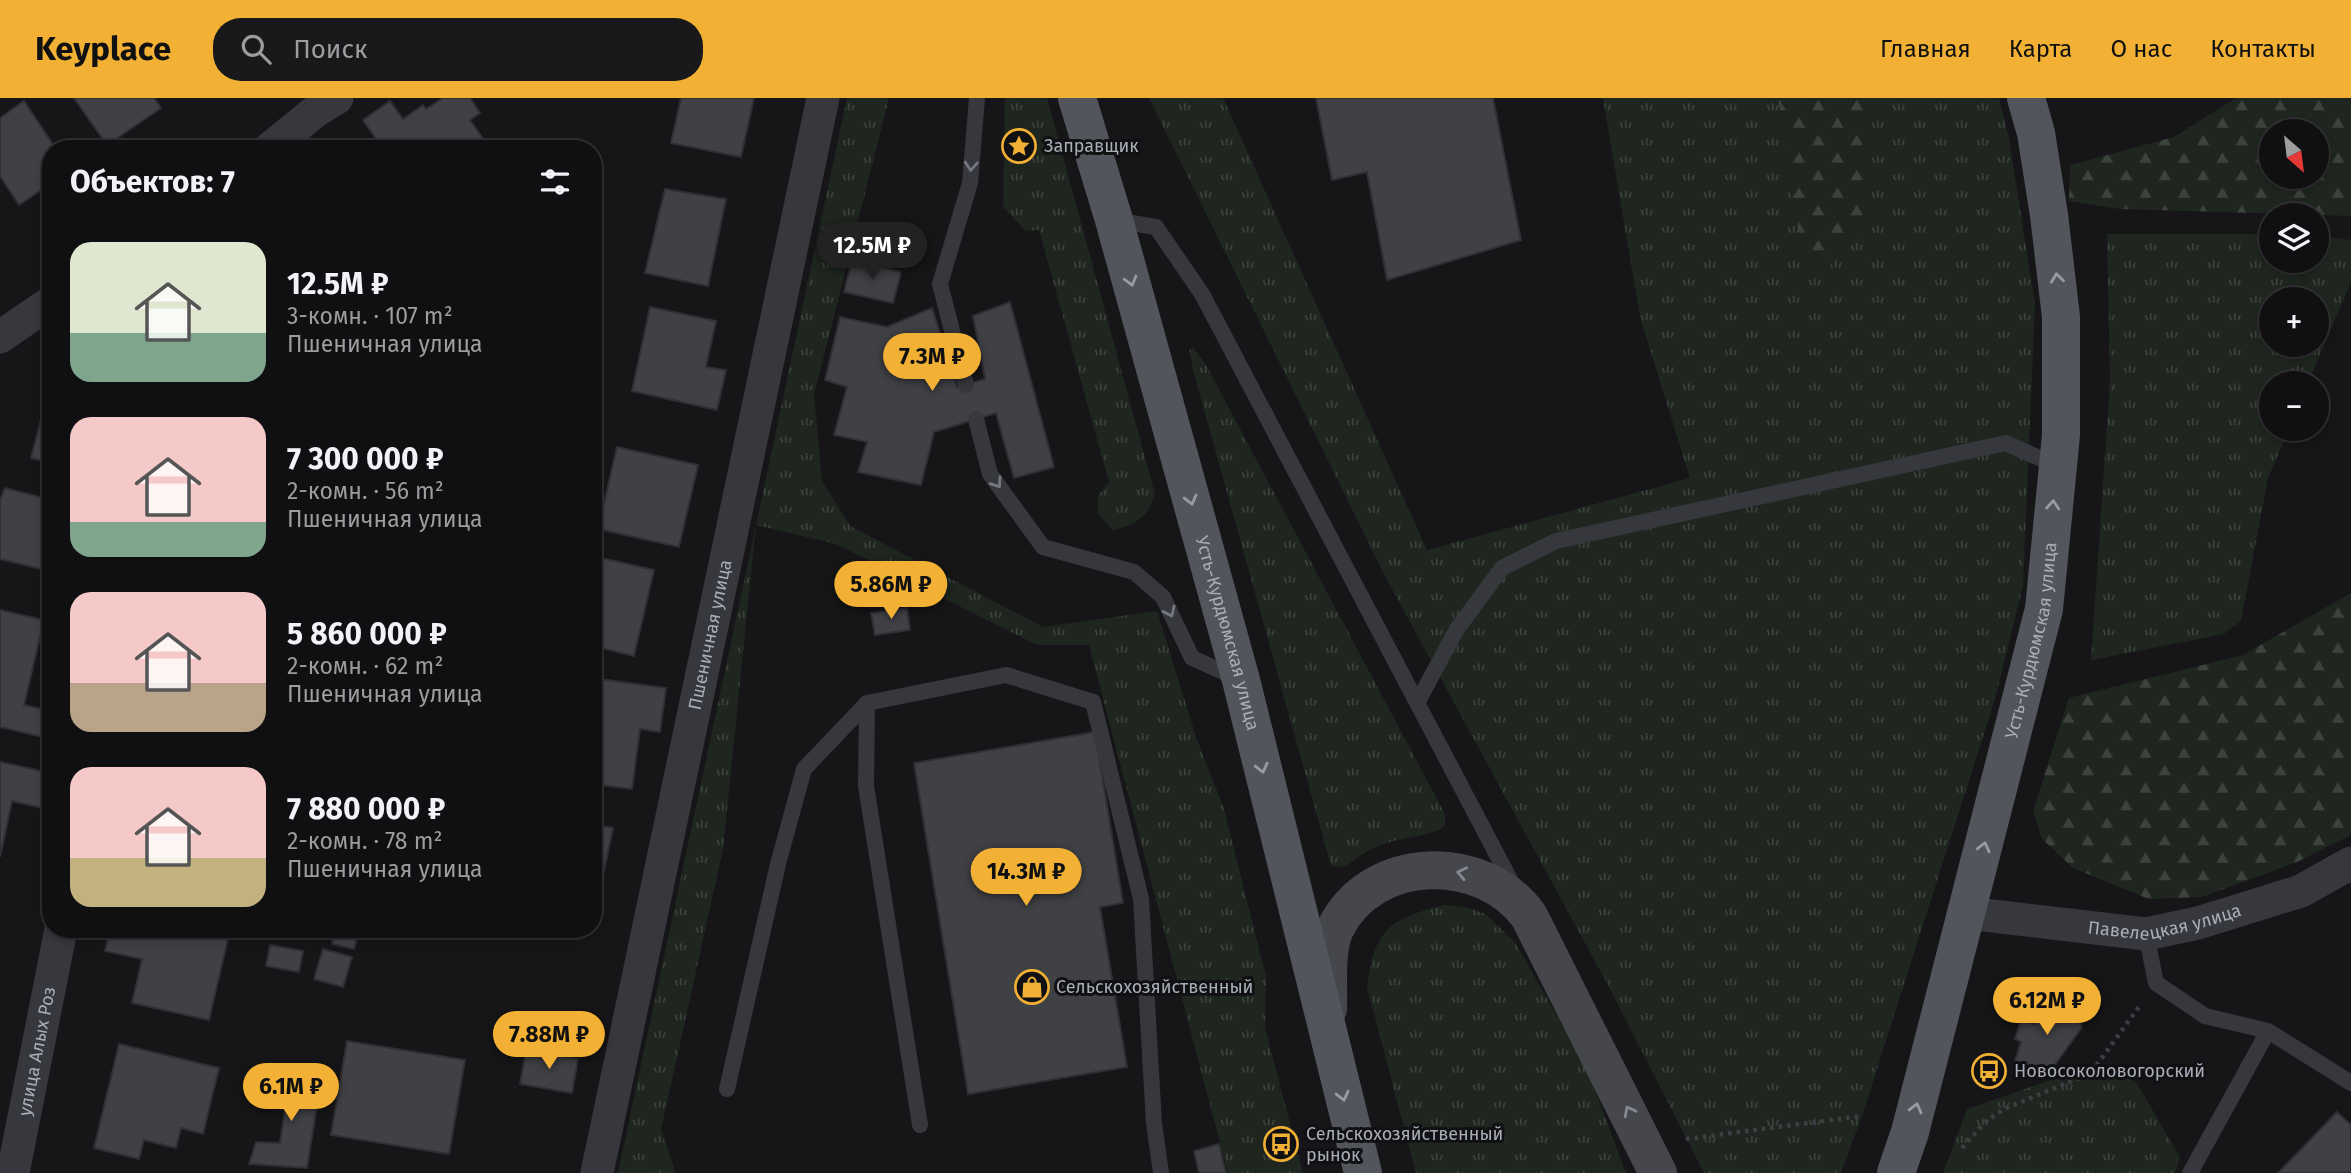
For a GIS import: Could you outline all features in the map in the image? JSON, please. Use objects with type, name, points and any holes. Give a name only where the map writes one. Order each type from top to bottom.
[{"type":"main road","name":"Усть-Курдюмская улица","points":[[1077,98],[1114,220],[1241,680],[1363,1173]]},
{"type":"main road","name":"Усть-Курдюмская улица","points":[[1896,1173],[1910,1132],[2044,608],[2061,435],[2061,317],[2036,133],[2026,98]]},
{"type":"main road","points":[[1327,1030],[1330,946],[1334,932],[1353,905],[1383,882],[1402,874],[1423,870],[1464,873],[1484,879],[1510,895],[1529,916],[1658,1173]]},
{"type":"street","points":[[280,140],[317,110],[337,98]]},
{"type":"street","name":"Пшеничная улица","points":[[597,1173],[823,98]]},
{"type":"street","points":[[0,338],[42,308]]},
{"type":"street","name":"Павелецкая улица","points":[[1967,913],[2146,934],[2198,923],[2301,891],[2351,863]]},
{"type":"street","name":"улица Алых Роз","points":[[13,1173],[59,938]]},
{"type":"lane","points":[[966,385],[940,284],[970,183],[976,98]]},
{"type":"lane","points":[[1114,220],[1156,227],[1202,294],[1529,916]]},
{"type":"lane","points":[[976,419],[990,474],[1043,547],[1134,572],[1163,597],[1192,658],[1241,680]]},
{"type":"lane","points":[[1417,703],[1457,629],[1502,568],[1556,541],[2006,443],[2057,466]]},
{"type":"lane","points":[[727,1089],[778,864],[804,769],[867,703],[1006,675],[1093,702],[1141,899],[1154,1122],[1161,1173]]},
{"type":"lane","points":[[867,703],[866,786],[920,1125]]},
{"type":"lane","points":[[2146,934],[2156,983],[2205,1016],[2268,1031],[2351,1083]]},
{"type":"lane","points":[[2190,1173],[2268,1031]]},
{"type":"path","points":[[1962,1148],[1985,1122],[2004,1109],[2091,1073],[2156,983]]},
{"type":"path","points":[[1686,1139],[1862,1116]]},
{"type":"green space","points":[[847,98],[889,98],[814,395],[822,481],[850,526],[1043,627],[1157,611],[1196,737],[1224,809],[1266,976],[1265,1028],[1303,1173],[1228,1173],[1089,645],[1037,645],[836,544],[756,525]]},
{"type":"green space","points":[[1005,98],[1047,98],[1155,494],[1140,519],[1113,530],[1098,514],[1098,496],[1109,482],[1039,230],[1026,231],[1003,207]]},
{"type":"green space","points":[[1149,98],[1223,98],[1427,550],[1690,478],[1640,317],[1603,98],[1778,98],[1798,230],[1866,232],[1864,98],[1999,98],[2009,139],[2035,304],[2023,586],[1995,699],[1862,1116],[1841,1173],[1704,1173],[1609,987],[1385,576]]},
{"type":"green space","points":[[1778,98],[1864,98],[1866,232],[1823,272],[1798,230]]},
{"type":"green space","points":[[2236,98],[2351,98],[2351,216],[2329,215],[2329,203],[2259,203],[2259,213],[2120,209],[2069,201],[2070,165],[2174,137]]},
{"type":"green space","points":[[2107,234],[2259,234],[2259,273],[2329,273],[2329,237],[2351,240],[2351,282],[2329,334],[2329,287],[2259,287],[2259,357],[2319,357],[2313,371],[2259,371],[2259,441],[2284,441],[2268,478],[2241,621],[2224,634],[2091,660],[2110,381]]},
{"type":"green space","points":[[1193,348],[1205,363],[1445,814],[1445,825],[1439,830],[1381,845],[1345,867],[1331,866],[1193,370],[1189,349]]},
{"type":"green space","points":[[756,525],[723,849],[661,1130],[676,1173],[618,1173]]},
{"type":"green space","points":[[2351,593],[2351,835],[2297,862],[2202,897],[2149,899],[2073,868],[2042,839],[2033,811],[2069,698],[2243,655]]},
{"type":"green space","points":[[1443,905],[1466,907],[1486,914],[1516,944],[1587,1069],[1626,1173],[1416,1173],[1367,987],[1375,952],[1387,930],[1409,916]]},
{"type":"green space","points":[[2111,1069],[2136,1082],[2180,1157],[2175,1173],[1943,1173],[1967,1109],[2051,1080]]},
{"type":"building","points":[[74,98],[154,98],[161,108],[114,140],[103,140]]},
{"type":"building","points":[[443,98],[470,98],[480,113],[470,120],[484,140],[377,140],[363,120],[390,101],[403,119],[423,105],[426,109]]},
{"type":"building","points":[[681,98],[754,98],[741,157],[671,143]]},
{"type":"building","points":[[1316,98],[1493,98],[1521,240],[1387,280],[1367,172],[1332,180]]},
{"type":"building","points":[[24,101],[50,140],[42,140],[42,189],[19,205],[0,176],[0,118]]},
{"type":"building","points":[[665,189],[726,199],[708,286],[645,273]]},
{"type":"building","points":[[852,260],[901,272],[893,303],[844,292]]},
{"type":"building","points":[[1010,302],[1054,467],[1014,478],[996,413],[934,432],[921,485],[858,472],[867,442],[834,435],[847,387],[825,380],[840,317],[887,327],[932,308],[957,387],[985,379],[973,316]]},
{"type":"building","points":[[650,307],[716,321],[706,367],[726,370],[717,410],[632,391]]},
{"type":"building","points":[[42,416],[42,461],[31,458]]},
{"type":"building","points":[[617,447],[698,465],[679,547],[602,530],[602,512]]},
{"type":"building","points":[[5,488],[42,498],[42,569],[0,559],[0,500]]},
{"type":"building","points":[[602,558],[654,570],[634,656],[602,648]]},
{"type":"building","points":[[907,608],[910,630],[875,635],[871,613]]},
{"type":"building","points":[[0,610],[42,620],[24,705],[42,709],[42,737],[0,727]]},
{"type":"building","points":[[602,679],[666,688],[660,732],[640,729],[632,789],[602,785]]},
{"type":"building","name":"Сельскохозяйственный","points":[[1095,732],[1123,903],[1100,907],[1127,1067],[968,1094],[914,763]]},
{"type":"building","points":[[0,762],[42,771],[42,808],[12,801],[0,857]]},
{"type":"building","points":[[602,826],[613,828],[602,880]]},
{"type":"building","points":[[108,938],[228,938],[209,1020],[132,1003],[142,959],[105,951]]},
{"type":"building","points":[[333,938],[357,938],[354,949],[332,944]]},
{"type":"building","points":[[270,945],[303,951],[299,972],[266,966]]},
{"type":"building","points":[[323,949],[352,957],[343,987],[314,979]]},
{"type":"building","points":[[2050,1001],[2078,1015],[2082,1027],[2049,1073],[2015,1061],[2021,1042],[2015,1039],[2021,1020],[2034,1024],[2043,1005]]},
{"type":"building","points":[[347,1041],[465,1060],[449,1154],[331,1135]]},
{"type":"building","points":[[119,1044],[219,1068],[203,1134],[181,1128],[176,1148],[144,1140],[139,1159],[94,1148]]},
{"type":"building","points":[[526,1050],[578,1059],[572,1093],[520,1084]]},
{"type":"building","points":[[276,1074],[321,1080],[307,1168],[249,1164],[256,1142],[280,1143],[285,1109],[271,1107]]},
{"type":"building","points":[[2337,1112],[2351,1125],[2351,1173],[2278,1173]]},
{"type":"building","points":[[1219,1144],[1226,1173],[1199,1173],[1194,1151]]},
{"type":"place","name":"Заправщик","points":[[1019,146]]},
{"type":"place","name":"Сельскохозяйственный","points":[[1032,987]]},
{"type":"place","name":"Новосоколовогорский","points":[[1989,1071]]},
{"type":"place","name":"Сельскохозяйственный рынок","points":[[1281,1144]]}]
